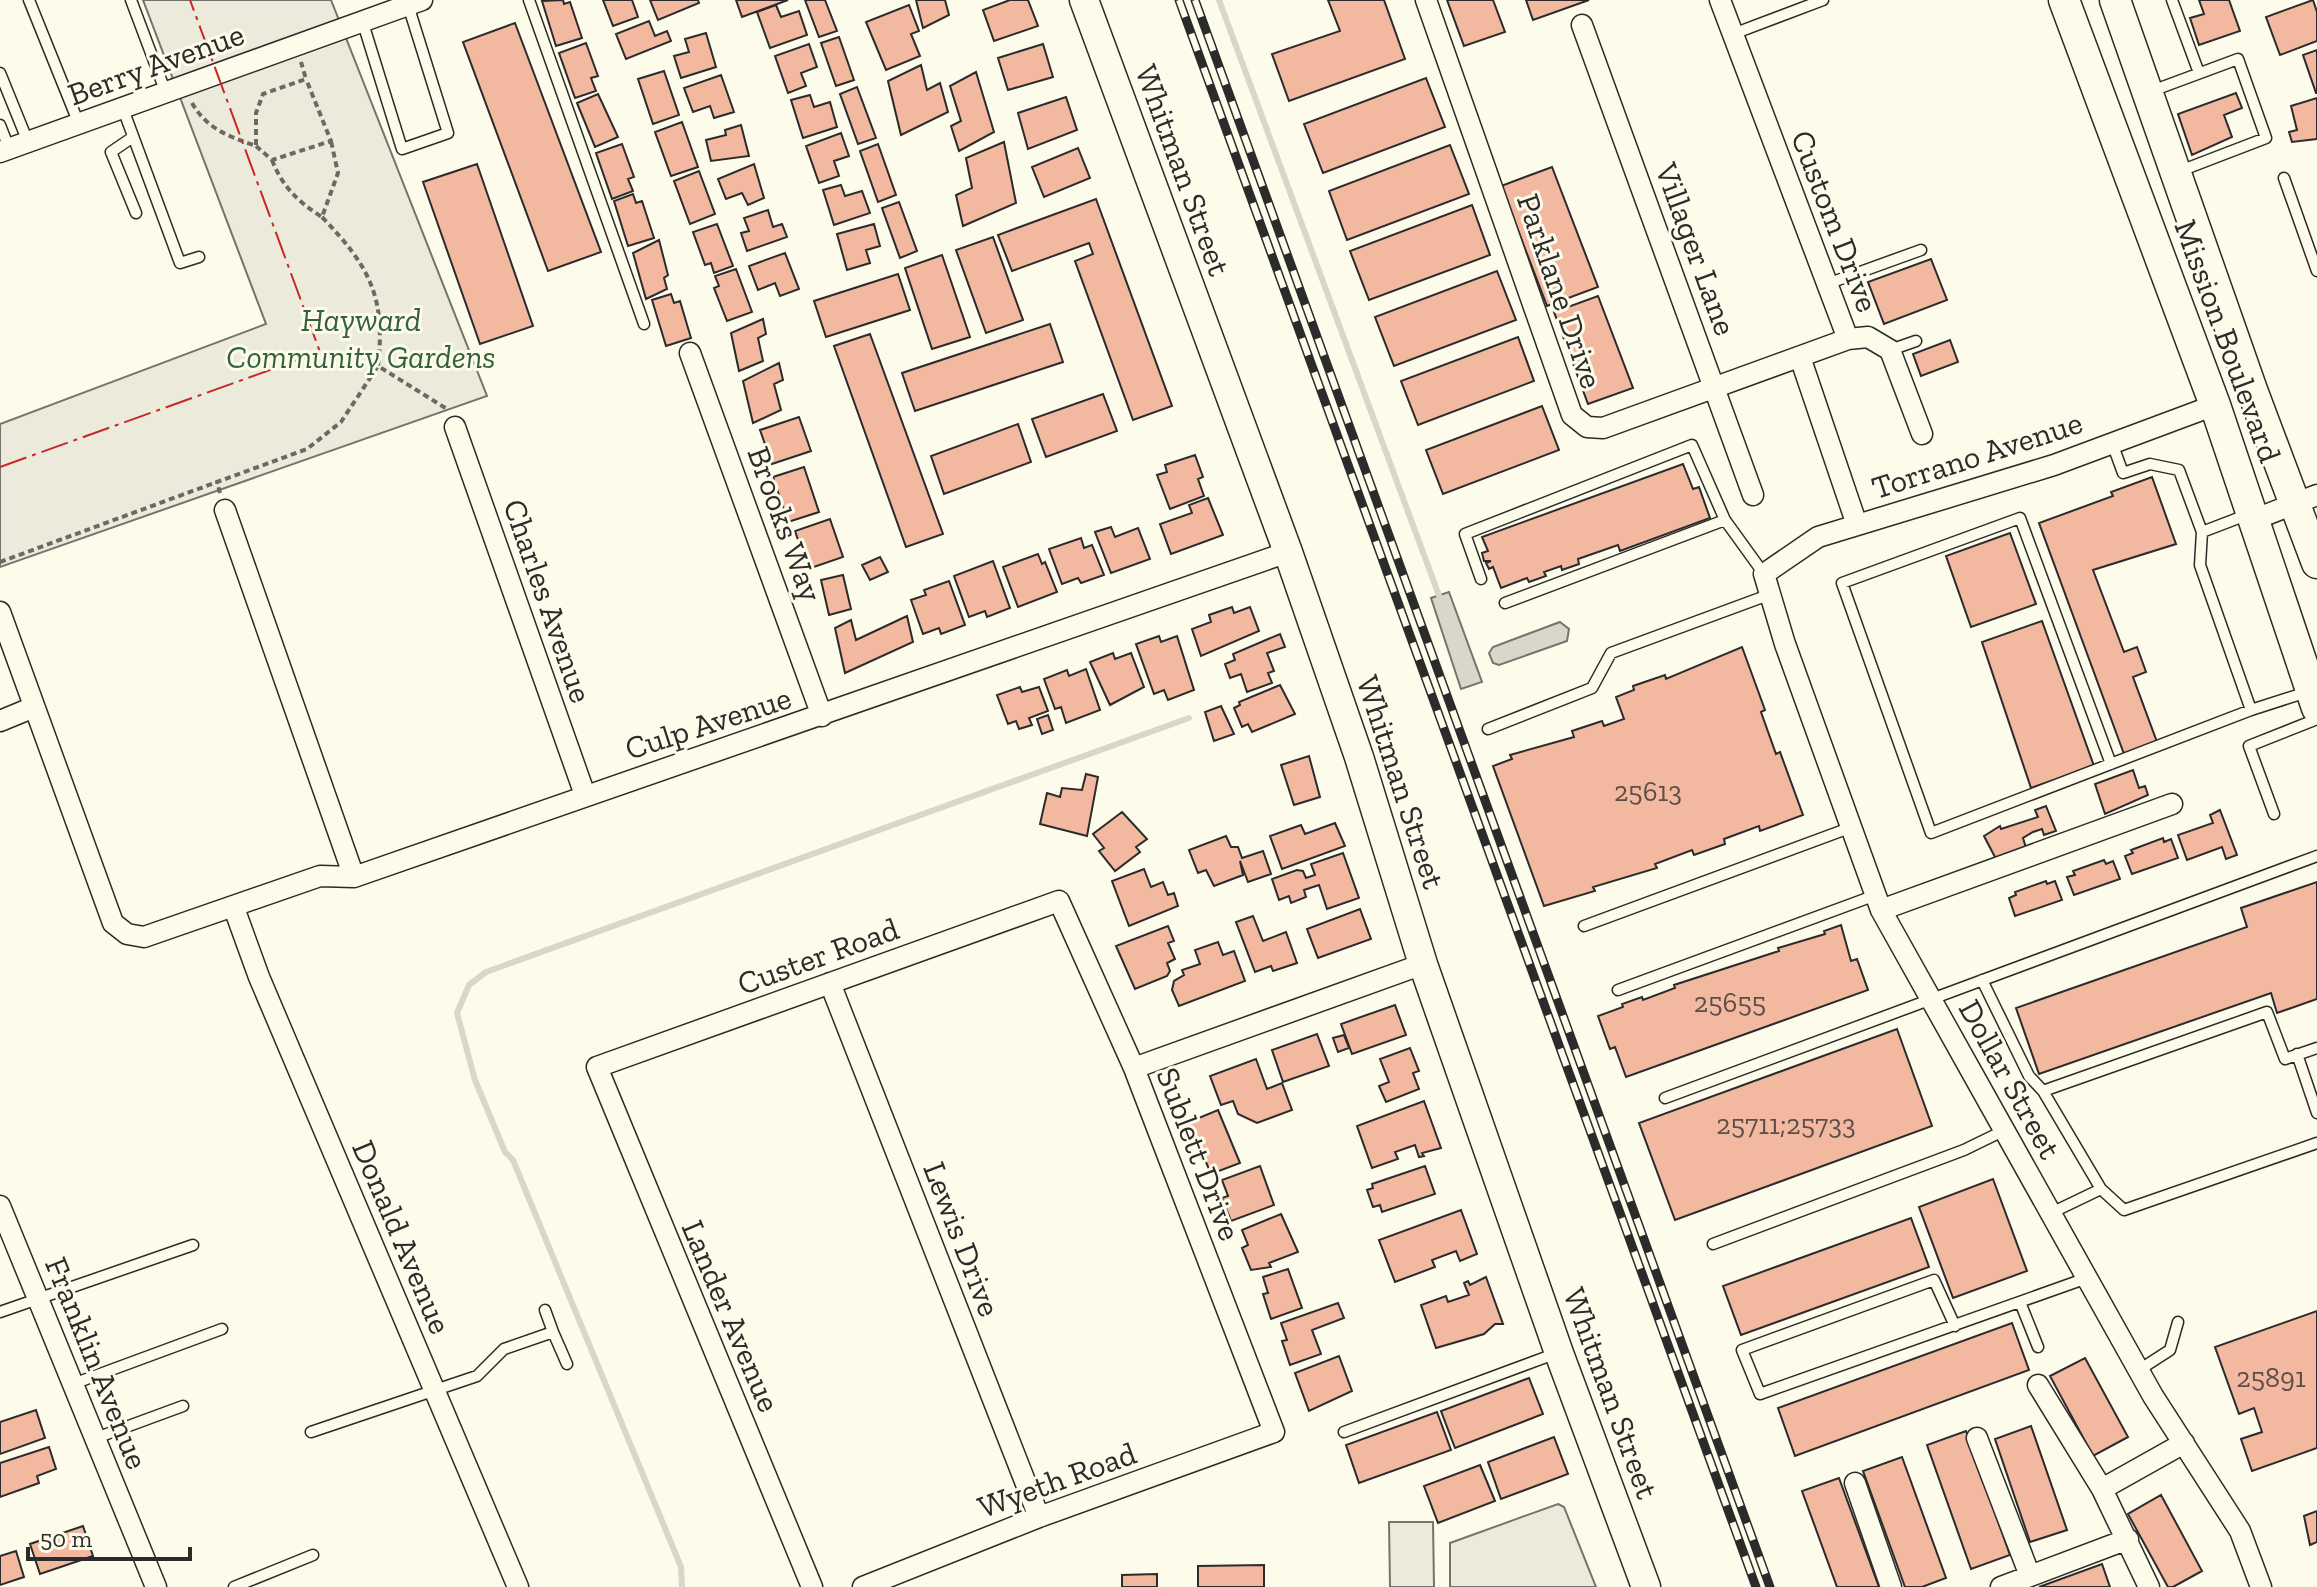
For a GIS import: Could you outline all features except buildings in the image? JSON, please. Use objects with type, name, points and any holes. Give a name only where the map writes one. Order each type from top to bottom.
[{"type":"main road","name":"Mission Boulevard","points":[[2064,0],[2215,405],[2315,706]]},
{"type":"main road","name":"Mission Boulevard","points":[[2115,0],[2252,390],[2307,499],[2317,563]]},
{"type":"street","name":"Whitman Street","points":[[1084,0],[1288,552],[1359,757],[1423,964],[1559,1353],[1646,1587]]},
{"type":"street","name":"Parklane Drive","points":[[1426,0],[1572,415],[1587,427],[1603,428],[1800,357]]},
{"type":"street","name":"Custom Drive","points":[[1720,0],[1848,339],[1800,357]]},
{"type":"street","name":"Berry Avenue","points":[[12,147],[415,2]]},
{"type":"street","name":"Villager Lane","points":[[1582,25],[1753,495]]},
{"type":"street","points":[[1848,339],[1868,337],[1890,350],[1922,434]]},
{"type":"street","name":"Brooks Way","points":[[690,353],[822,716]]},
{"type":"street","points":[[1800,357],[1857,525]]},
{"type":"street","name":"Torrano Avenue","points":[[1764,574],[1818,537],[2054,465],[2215,405]]},
{"type":"street","name":"Charles Avenue","points":[[455,427],[585,795]]},
{"type":"street","points":[[2252,516],[2307,499]]},
{"type":"street","points":[[225,510],[354,877]]},
{"type":"street","name":"Culp Avenue","points":[[34,707],[113,923],[127,934],[144,937],[320,876],[354,877],[1288,552]]},
{"type":"street","name":"Dollar Street","points":[[1764,574],[1785,644],[1878,902],[2139,1370],[2240,1531],[2261,1587]]},
{"type":"street","points":[[0,612],[34,707],[0,721]]},
{"type":"street","points":[[1878,902],[2172,804]]},
{"type":"street","name":"Custer Road","points":[[597,1067],[1059,901]]},
{"type":"street","name":"Sublett Drive","points":[[1059,901],[1134,1068],[1274,1432]]},
{"type":"street","name":"Donald Avenue","points":[[234,908],[434,1393],[518,1587]]},
{"type":"street","points":[[1134,1068],[1423,964]]},
{"type":"street","name":"Lewis Drive","points":[[830,983],[1039,1517]]},
{"type":"street","name":"Lander Avenue","points":[[597,1067],[812,1587]]},
{"type":"street","name":"Franklin Avenue","points":[[0,1206],[6,1235],[38,1299],[156,1587]]},
{"type":"street","points":[[2038,1385],[2102,1489],[2149,1587]]},
{"type":"street","name":"Wyeth Road","points":[[864,1587],[1039,1517],[1274,1432]]},
{"type":"street","points":[[1977,1438],[2030,1576]]},
{"type":"street","points":[[2102,1489],[2184,1443]]},
{"type":"street","points":[[1855,1483],[1891,1587]]},
{"type":"street","points":[[2001,1587],[2128,1539]]},
{"type":"lane","points":[[29,0],[79,124]]},
{"type":"lane","points":[[131,0],[174,90]]},
{"type":"lane","points":[[529,0],[644,324]]},
{"type":"lane","points":[[1733,34],[1823,0]]},
{"type":"lane","points":[[2172,0],[2199,73]]},
{"type":"lane","points":[[362,20],[402,149],[448,133],[415,2]]},
{"type":"lane","points":[[2147,93],[2238,59],[2266,138],[2175,172]]},
{"type":"lane","points":[[0,73],[12,147]]},
{"type":"lane","points":[[123,109],[180,263],[199,257]]},
{"type":"lane","points":[[0,125],[12,147]]},
{"type":"lane","points":[[133,137],[111,152],[136,213]]},
{"type":"lane","points":[[2284,178],[2317,271]]},
{"type":"lane","points":[[1827,284],[1921,250]]},
{"type":"lane","points":[[1890,350],[1916,341]]},
{"type":"lane","points":[[2112,443],[2123,473],[2150,464],[2179,470],[2202,532],[2200,565],[2251,710]]},
{"type":"lane","points":[[1481,579],[1465,534],[1692,445],[1725,520],[1764,574]]},
{"type":"lane","points":[[2202,532],[2252,516]]},
{"type":"lane","points":[[2111,764],[2020,518],[1842,583],[1931,833],[2111,764],[2251,710],[2315,706]]},
{"type":"lane","points":[[1505,603],[1725,520]]},
{"type":"lane","points":[[1488,729],[1592,688],[1611,653],[1771,594]]},
{"type":"lane","points":[[2274,814],[2249,746],[2315,706]]},
{"type":"lane","points":[[1584,926],[1852,827]]},
{"type":"lane","points":[[1665,1098],[2317,856]]},
{"type":"lane","points":[[1618,990],[1878,902]]},
{"type":"lane","points":[[1982,980],[2029,1076],[2043,1091],[2101,1189],[2124,1210],[2317,1143]]},
{"type":"lane","points":[[2043,1091],[2267,1012],[2285,1059],[2317,1048]]},
{"type":"lane","points":[[2297,1054],[2317,1113]]},
{"type":"lane","points":[[1713,1244],[1964,1150],[2005,1130]]},
{"type":"lane","points":[[2051,1213],[2101,1189]]},
{"type":"lane","points":[[0,1312],[193,1245]]},
{"type":"lane","points":[[1955,1326],[1934,1280],[1742,1350],[1760,1394],[1955,1326],[2087,1278]]},
{"type":"lane","points":[[2020,1302],[2038,1347]]},
{"type":"lane","points":[[545,1310],[567,1364]]},
{"type":"lane","points":[[2139,1370],[2170,1350],[2178,1322]]},
{"type":"lane","points":[[73,1384],[222,1329]]},
{"type":"lane","points":[[311,1432],[477,1376],[504,1349],[553,1332]]},
{"type":"lane","points":[[1344,1432],[1559,1353]]},
{"type":"lane","points":[[96,1438],[183,1406]]},
{"type":"lane","points":[[234,1587],[313,1555]]},
{"type":"path","points":[[296,46],[331,141],[338,173],[322,217]]},
{"type":"path","points":[[256,146],[256,113],[263,94],[306,79]]},
{"type":"path","points":[[0,562],[307,449],[341,422],[378,366],[379,302],[369,273],[322,217],[301,204],[280,179],[272,160],[256,146],[219,133],[174,90]]},
{"type":"path","points":[[272,160],[331,141]]},
{"type":"path","points":[[378,366],[448,410],[455,427]]},
{"type":"path","points":[[217,482],[225,510]]},
{"type":"green space","name":"Hayward Community Gardens","points":[[143,0],[331,0],[487,396],[0,567],[0,424],[266,324]]},
{"type":"green space","points":[[1558,1504],[1564,1507],[1596,1587],[1450,1587],[1450,1543]]},
{"type":"green space","points":[[1389,1522],[1433,1522],[1434,1587],[1390,1587]]},
{"type":"shaded area","points":[[1449,592],[1482,682],[1461,689],[1431,598]]},
{"type":"shaded area","points":[[1560,622],[1569,629],[1567,641],[1499,665],[1493,663],[1489,653],[1493,647]]},
{"type":"waterway","points":[[1219,0],[1441,601]]},
{"type":"waterway","points":[[682,1587],[681,1567],[513,1160],[505,1152],[475,1080],[457,1013],[469,985],[486,972],[1189,718]]},
{"type":"railway","points":[[1179,0],[1756,1587]]},
{"type":"railway","points":[[1195,0],[1770,1587]]},
{"type":"power","points":[[0,467],[320,352],[190,0]]}]
